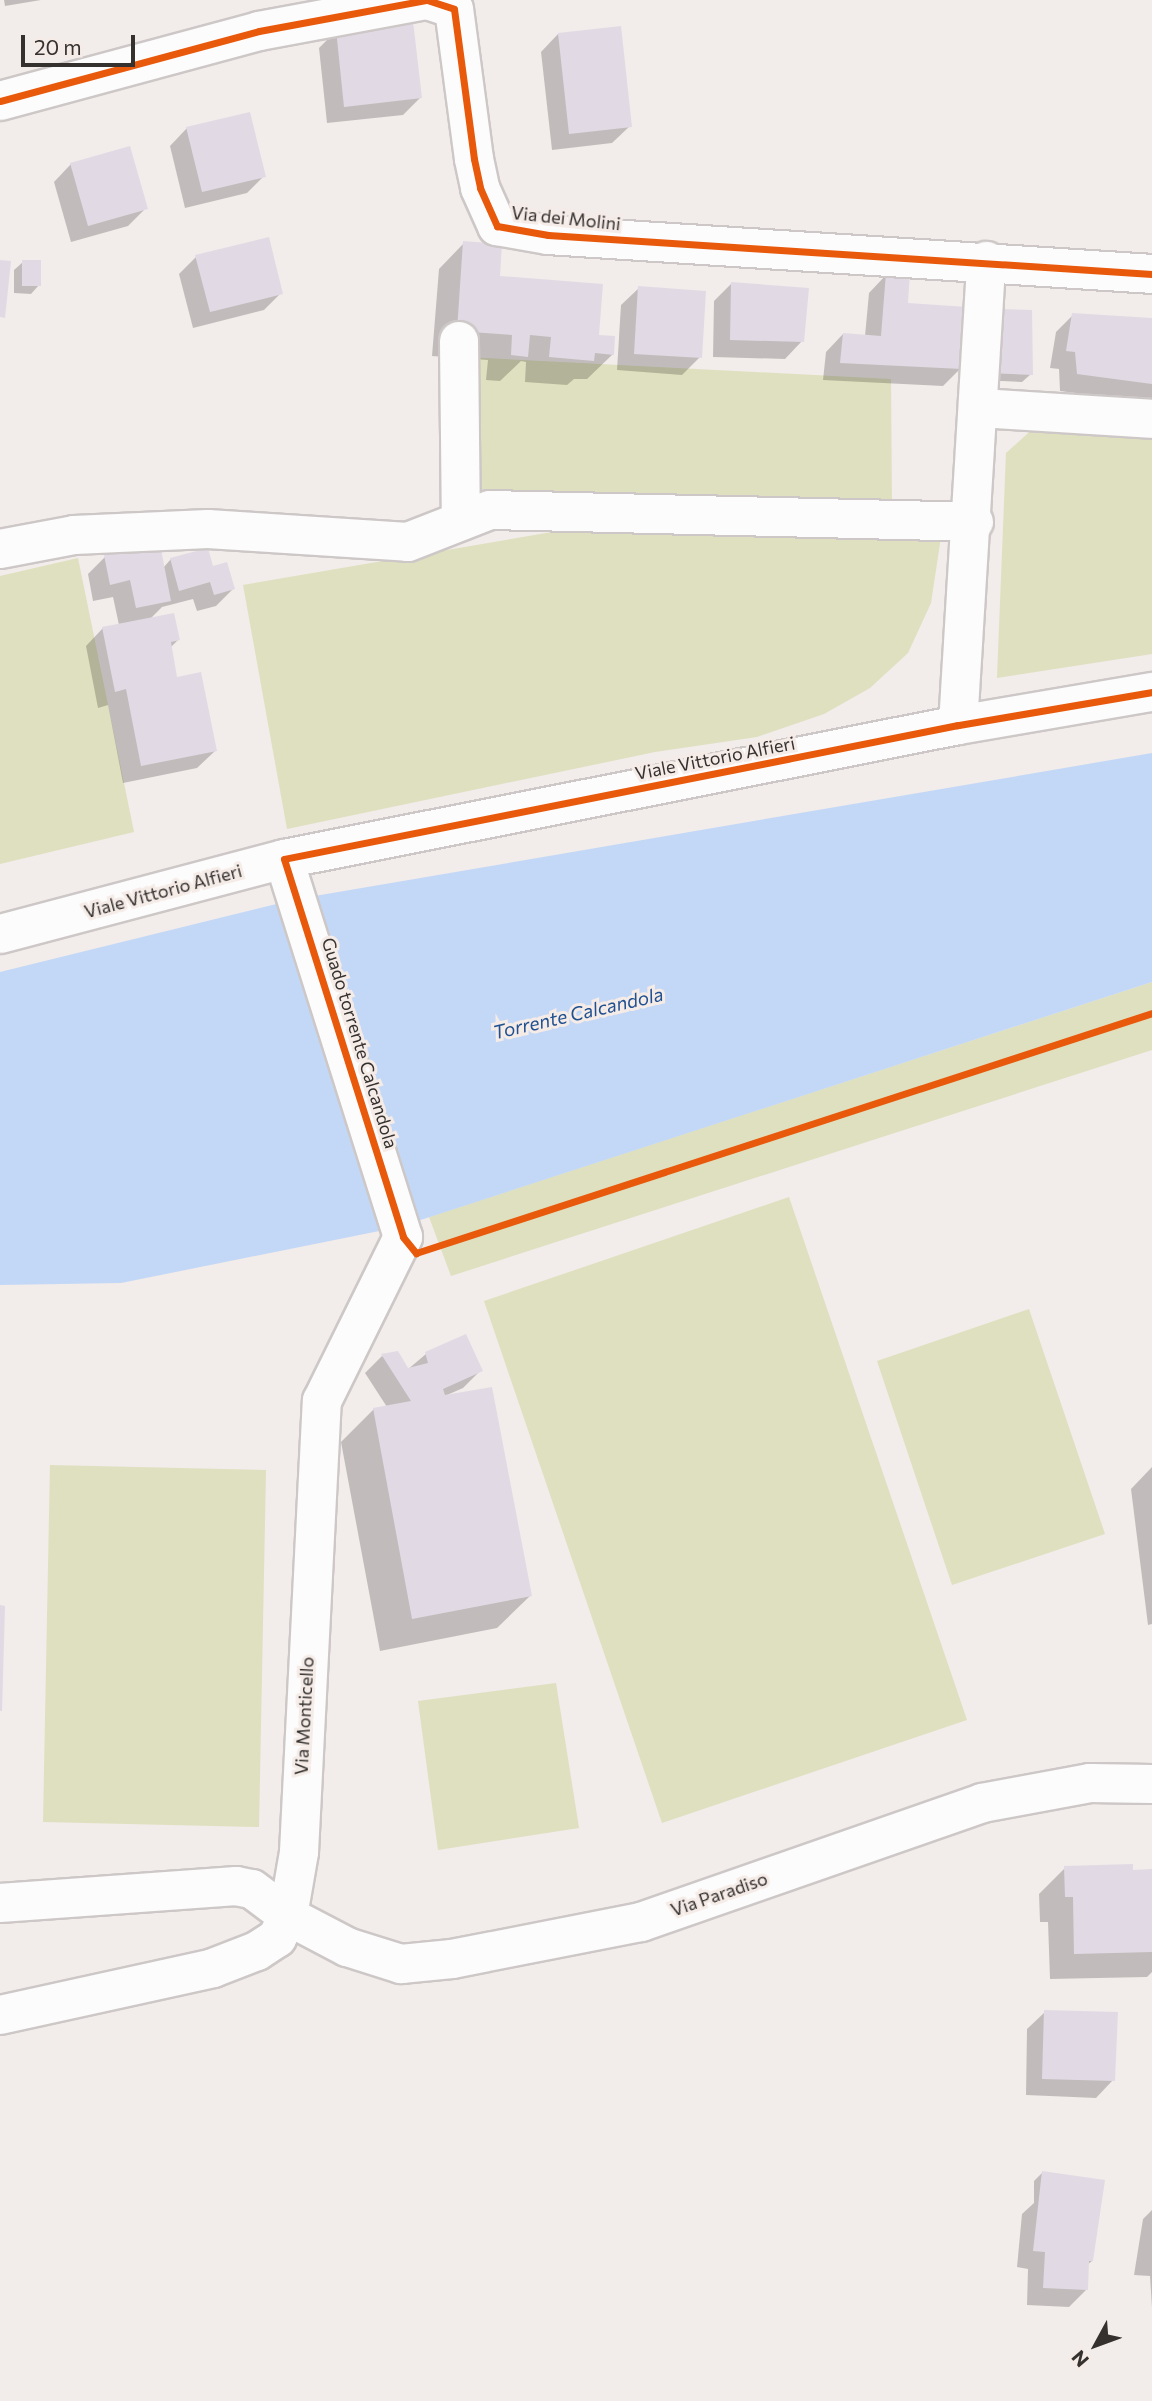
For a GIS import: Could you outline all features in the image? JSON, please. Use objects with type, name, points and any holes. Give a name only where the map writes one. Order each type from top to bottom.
[{"type":"street","name":"Via dei Molini","points":[[0,101],[259,31],[427,0],[454,5],[474,159],[480,188],[497,226],[548,235],[986,261],[1152,274]]},
{"type":"street","points":[[958,725],[974,522],[986,261]]},
{"type":"street","points":[[459,341],[461,522]]},
{"type":"street","points":[[979,408],[1152,419]]},
{"type":"street","points":[[0,549],[74,535],[208,529],[408,542],[490,510],[974,522]]},
{"type":"street","name":"Viale Vittorio Alfieri","points":[[0,934],[284,859],[958,725],[1152,692]]},
{"type":"street","name":"Guado torrente Calcandola","points":[[284,859],[403,1237]]},
{"type":"street","name":"Via Monticello","points":[[288,1916],[299,1852],[322,1401],[403,1237]]},
{"type":"street","name":"Via Paradiso","points":[[288,1916],[347,1947],[401,1964],[452,1959],[641,1922],[982,1802],[1090,1783],[1152,1784]]},
{"type":"street","points":[[0,1903],[215,1884],[252,1889],[288,1916],[277,1938],[257,1951],[213,1968],[0,2015]]},
{"type":"green space","points":[[466,357],[891,379],[892,509],[482,497]]},
{"type":"green space","points":[[1035,427],[1152,436],[1152,654],[997,678],[1006,453]]},
{"type":"green space","points":[[605,523],[941,537],[931,603],[908,653],[870,688],[824,714],[757,737],[655,752],[287,829],[243,585]]},
{"type":"green space","points":[[78,558],[134,832],[0,864],[0,576]]},
{"type":"green space","points":[[1152,982],[1152,1050],[451,1276],[429,1217]]},
{"type":"green space","points":[[789,1197],[967,1720],[662,1823],[484,1301]]},
{"type":"green space","points":[[1029,1309],[1105,1534],[952,1585],[877,1361]]},
{"type":"green space","points":[[50,1465],[266,1470],[259,1827],[43,1822]]},
{"type":"green space","points":[[556,1683],[579,1828],[438,1850],[418,1701]]},
{"type":"water","name":"Torrente Calcandola","points":[[1152,753],[1152,982],[399,1227],[121,1283],[0,1285],[0,972],[297,899]]},
{"type":"building","points":[[413,21],[422,98],[344,107],[336,29]]},
{"type":"building","points":[[621,26],[632,127],[569,134],[558,33]]},
{"type":"building","points":[[250,112],[266,177],[202,192],[186,127]]},
{"type":"building","points":[[130,146],[148,209],[88,226],[70,163]]},
{"type":"building","points":[[269,237],[283,294],[210,312],[195,255]]},
{"type":"building","points":[[463,241],[502,244],[500,276],[603,284],[599,335],[615,336],[614,355],[595,353],[594,361],[549,357],[551,337],[530,335],[528,357],[511,355],[512,335],[457,331]]},
{"type":"building","points":[[0,260],[11,261],[5,318],[0,317]]},
{"type":"building","points":[[22,260],[41,260],[41,286],[22,286]]},
{"type":"building","points":[[910,272],[908,303],[967,307],[962,369],[840,363],[843,333],[881,336],[886,273]]},
{"type":"building","points":[[731,282],[809,288],[804,342],[730,340]]},
{"type":"building","points":[[638,286],[706,291],[702,358],[634,354]]},
{"type":"building","points":[[998,309],[1032,310],[1033,375],[987,373]]},
{"type":"building","points":[[1072,313],[1152,318],[1152,384],[1077,374],[1075,352],[1066,351]]},
{"type":"building","points":[[160,544],[171,601],[136,608],[130,580],[110,585],[104,555]]},
{"type":"building","points":[[208,548],[213,566],[227,562],[235,589],[214,595],[210,582],[179,591],[170,558]]},
{"type":"building","points":[[174,613],[180,640],[171,642],[177,677],[201,672],[217,751],[141,766],[126,689],[115,692],[102,627]]},
{"type":"building","points":[[466,1334],[483,1371],[443,1389],[445,1395],[492,1387],[532,1596],[412,1619],[373,1408],[411,1401],[381,1354],[398,1351],[408,1368],[428,1363],[425,1352]]},
{"type":"building","points":[[0,1605],[5,1606],[2,1711],[0,1711]]},
{"type":"building","points":[[1133,1864],[1133,1870],[1152,1869],[1152,1952],[1074,1954],[1073,1897],[1065,1897],[1064,1866]]},
{"type":"building","points":[[1044,2010],[1118,2012],[1115,2081],[1042,2079]]},
{"type":"building","points":[[1042,2171],[1105,2180],[1093,2261],[1089,2261],[1088,2290],[1043,2288],[1045,2252],[1033,2251]]},
{"type":"cycle path","points":[[0,101],[259,31],[427,0],[454,9],[474,159],[480,188],[497,226],[548,235],[1152,274]]},
{"type":"cycle path","points":[[1152,692],[958,725],[284,859],[403,1237],[416,1253],[1152,1013]]}]
